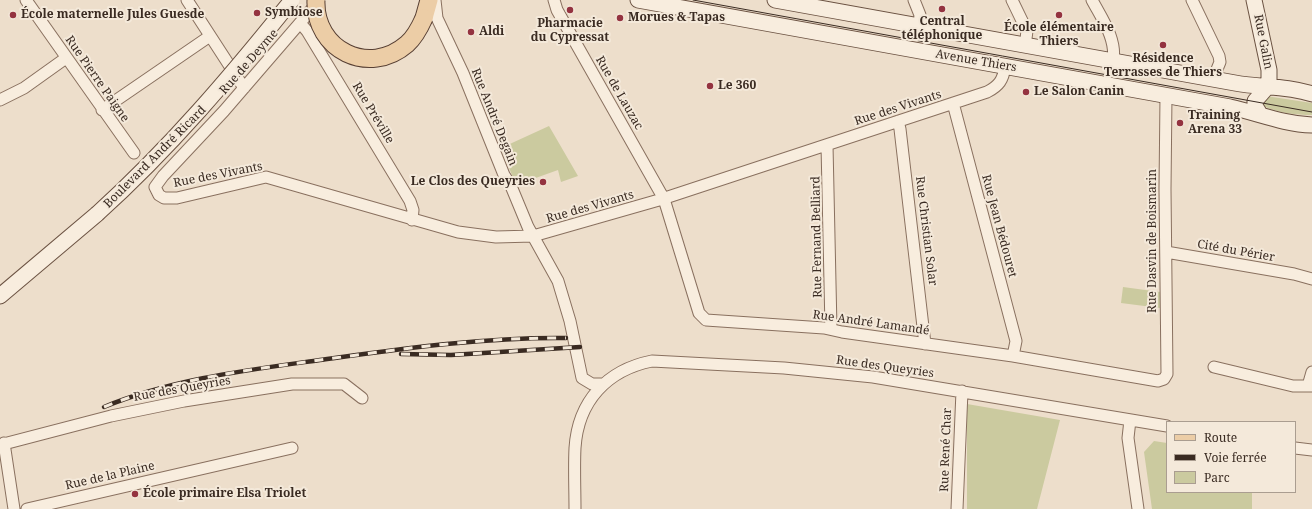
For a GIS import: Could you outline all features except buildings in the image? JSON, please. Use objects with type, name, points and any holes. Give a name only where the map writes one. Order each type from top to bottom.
[{"type":"main road","name":"Boulevard André Ricard","points":[[0,296],[98,214],[158,157],[205,106],[292,0]]},
{"type":"main road","points":[[316,0],[318,19],[329,40],[345,53],[364,59],[387,56],[408,43],[418,30],[431,5]]},
{"type":"main road","name":"Avenue Thiers","points":[[638,0],[1230,107],[1290,123],[1312,125]]},
{"type":"main road","name":"Avenue Thiers","points":[[775,0],[1265,89],[1312,94]]},
{"type":"main road","name":"Rue Galin","points":[[1254,0],[1269,70],[1265,89],[1254,101],[1260,114]]},
{"type":"street","name":"Rue Pierre Paigne","points":[[26,0],[102,110],[134,153]]},
{"type":"street","points":[[188,0],[244,88]]},
{"type":"street","name":"Rue de Deyme","points":[[159,195],[155,188],[157,182],[244,88],[301,24],[320,0]]},
{"type":"street","name":"Rue de Lauzac","points":[[554,0],[557,10],[664,198]]},
{"type":"street","points":[[914,0],[920,16],[920,26]]},
{"type":"street","points":[[1012,0],[1027,31],[1025,46]]},
{"type":"street","points":[[1092,0],[1110,33],[1114,47],[1113,62]]},
{"type":"street","points":[[1192,0],[1219,56],[1220,62],[1213,79]]},
{"type":"street","name":"Rue André Degain","points":[[431,5],[463,73],[501,168],[533,236],[558,281],[566,302],[582,378],[592,384],[604,384]]},
{"type":"street","name":"Rue Préville","points":[[301,24],[307,31],[410,201],[413,210],[412,220]]},
{"type":"street","points":[[102,110],[210,36]]},
{"type":"street","points":[[0,100],[24,88],[66,58]]},
{"type":"street","name":"Rue des Vivants","points":[[159,195],[164,198],[177,198],[266,178],[458,232],[496,237],[533,236],[606,217],[987,92],[999,85],[1002,81],[1005,66]]},
{"type":"street","points":[[1265,89],[1312,98]]},
{"type":"street","name":"Rue Dasvin de Boismarin","points":[[1158,381],[1164,379],[1167,374],[1166,96]]},
{"type":"street","name":"Rue Jean Bédouret","points":[[952,103],[1016,341],[1014,356]]},
{"type":"street","points":[[1260,114],[1274,112],[1312,118]]},
{"type":"street","name":"Rue Christian Solar","points":[[898,121],[925,344]]},
{"type":"street","name":"Rue Fernand Belliard","points":[[827,145],[831,329]]},
{"type":"street","name":"Rue André Lamandé","points":[[664,198],[702,317],[706,320],[831,329],[842,332],[1014,356],[1158,381]]},
{"type":"street","name":"Cité du Périer","points":[[1166,252],[1307,278]]},
{"type":"street","name":"Rue des Queyries","points":[[575,509],[575,448],[577,431],[586,408],[604,384],[620,371],[635,364],[652,361],[668,360],[675,363],[820,371],[962,391],[1166,426]]},
{"type":"street","points":[[1214,367],[1293,386],[1310,386],[1312,372]]},
{"type":"street","name":"Rue des Queyries","points":[[2,444],[111,416],[176,402],[292,384],[344,384],[362,398]]},
{"type":"street","name":"Rue René Char","points":[[957,509],[962,391]]},
{"type":"street","points":[[1130,420],[1128,438],[1138,509]]},
{"type":"street","points":[[2,444],[14,509]]},
{"type":"street","name":"Rue de la Plaine","points":[[27,509],[199,468],[292,448]]},
{"type":"street","points":[[1296,448],[1312,450]]},
{"type":"green space","points":[[1266,96],[1312,103],[1312,115],[1288,113],[1263,106]]},
{"type":"green space","points":[[549,126],[578,176],[561,182],[558,170],[516,185],[501,148]]},
{"type":"green space","points":[[1123,287],[1160,292],[1160,308],[1121,303]]},
{"type":"green space","points":[[967,404],[1060,420],[1037,509],[967,509]]},
{"type":"green space","points":[[1154,441],[1166,443],[1166,493],[1252,493],[1252,509],[1152,509],[1144,452]]},
{"type":"tram line","points":[[693,0],[1312,112]]},
{"type":"railway","points":[[104,407],[156,389],[183,382],[238,372],[443,344],[504,339],[566,338]]},
{"type":"railway","points":[[401,354],[451,355],[580,347]]},
{"type":"place","name":"Central téléphonique","points":[[942,9]]},
{"type":"place","name":"Pharmacie du Cypressat","points":[[570,10]]},
{"type":"place","name":"Symbiose","points":[[257,13]]},
{"type":"place","name":"École maternelle Jules Guesde","points":[[13,15]]},
{"type":"place","name":"École élémentaire Thiers","points":[[1059,15]]},
{"type":"place","name":"Morues & Tapas","points":[[620,18]]},
{"type":"place","name":"Aldi","points":[[471,32]]},
{"type":"place","name":"Résidence Terrasses de Thiers","points":[[1163,45]]},
{"type":"place","name":"Le 360","points":[[710,86]]},
{"type":"place","name":"Le Salon Canin","points":[[1026,92]]},
{"type":"place","name":"Training Arena 33","points":[[1180,123]]},
{"type":"place","name":"Le Clos des Queyries","points":[[543,182]]},
{"type":"place","name":"École primaire Elsa Triolet","points":[[135,494]]}]
